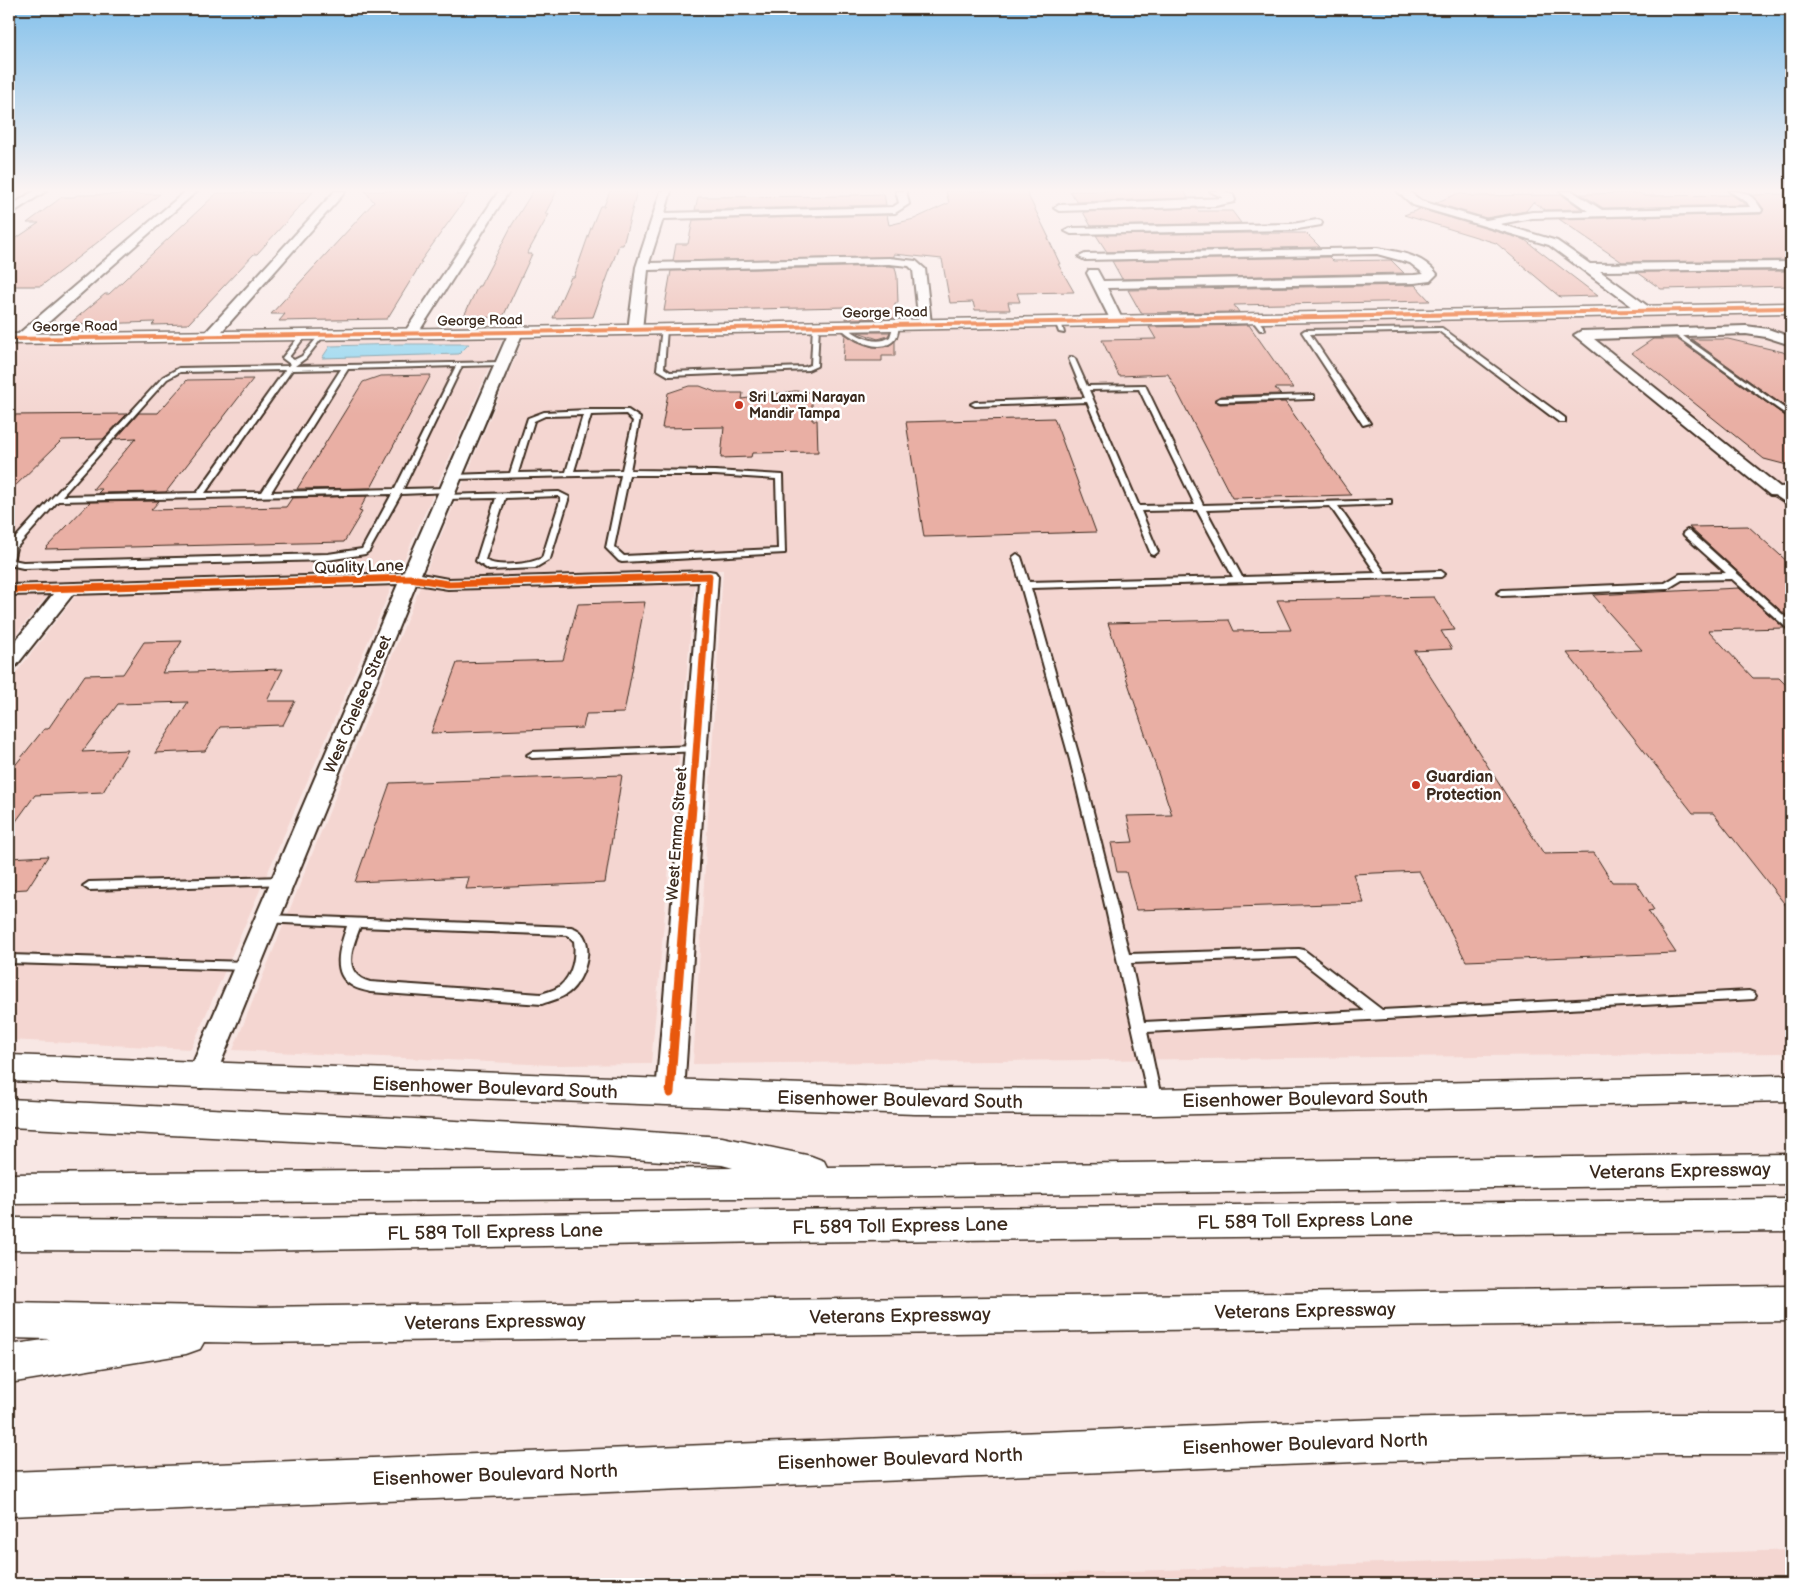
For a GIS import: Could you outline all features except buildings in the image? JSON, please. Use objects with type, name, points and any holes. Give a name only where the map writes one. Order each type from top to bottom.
[{"type":"main road","name":"George Road","points":[[13,339],[925,324],[1060,326],[1116,319],[1257,323],[1292,316],[1791,308]]},
{"type":"main road","name":"Eisenhower Boulevard South","points":[[9,1068],[201,1077],[915,1101],[1155,1102],[1791,1088]]},
{"type":"main road","points":[[9,1113],[574,1141],[722,1151],[859,1182]]},
{"type":"main road","name":"Veterans Expressway","points":[[9,1189],[859,1182],[1791,1169]]},
{"type":"main road","name":"FL 589 Toll Express Lane","points":[[9,1234],[247,1235],[762,1226],[1791,1215]]},
{"type":"main road","name":"Veterans Expressway","points":[[9,1320],[256,1324],[1791,1303]]},
{"type":"main road","points":[[9,1364],[256,1324]]},
{"type":"main road","name":"Eisenhower Boulevard North","points":[[9,1494],[1370,1440],[1653,1434],[1791,1434]]},
{"type":"street","points":[[13,339],[102,265]]},
{"type":"street","points":[[210,336],[274,265]]},
{"type":"street","points":[[411,333],[455,265]]},
{"type":"street","points":[[635,330],[642,267],[710,265]]},
{"type":"street","points":[[915,265],[919,269],[925,324]]},
{"type":"street","points":[[1089,265],[1116,319]]},
{"type":"street","points":[[1099,285],[1414,279],[1426,278],[1431,274],[1425,265]]},
{"type":"street","points":[[1586,265],[1645,310]]},
{"type":"street","points":[[1590,268],[1791,266]]},
{"type":"street","points":[[1791,341],[1781,336],[1754,330],[1581,335],[1776,492],[1791,491]]},
{"type":"street","name":"West Chelsea Street","points":[[201,1077],[448,488],[516,332]]},
{"type":"street","name":"Quality Lane","points":[[9,590],[410,578],[448,584],[709,576]]},
{"type":"street","name":"West Emma Street","points":[[670,1093],[709,576]]},
{"type":"street","points":[[9,662],[67,589]]},
{"type":"lane","points":[[1292,316],[1366,423]]},
{"type":"lane","points":[[664,329],[660,369],[669,374],[806,369],[814,366],[816,326]]},
{"type":"lane","points":[[1304,332],[1440,329],[1562,420]]},
{"type":"lane","points":[[1674,332],[1791,416]]},
{"type":"lane","points":[[200,496],[292,365],[304,357],[322,334]]},
{"type":"lane","points":[[292,365],[285,358],[303,335]]},
{"type":"lane","points":[[1072,360],[1154,552]]},
{"type":"lane","points":[[460,364],[366,551],[328,557],[174,562],[23,565],[9,562],[9,554],[12,547],[164,378],[171,373],[179,370],[292,365],[346,367],[460,364],[502,363]]},
{"type":"lane","points":[[265,494],[346,367]]},
{"type":"lane","points":[[1084,388],[1142,387],[1200,507],[1239,579]]},
{"type":"lane","points":[[1220,400],[1311,397]]},
{"type":"lane","points":[[975,404],[1090,400]]},
{"type":"lane","points":[[569,475],[588,412]]},
{"type":"lane","points":[[55,499],[448,488],[513,476],[625,474],[716,473],[780,478],[782,551],[622,559],[610,548],[625,474],[637,420],[628,412],[544,414],[531,420],[513,476]]},
{"type":"lane","points":[[448,488],[501,496],[559,494],[565,497],[546,559],[535,565],[488,567],[480,561],[501,496]]},
{"type":"lane","points":[[1776,492],[1791,504]]},
{"type":"lane","points":[[1135,509],[1388,502]]},
{"type":"lane","points":[[1333,504],[1382,575]]},
{"type":"lane","points":[[1686,533],[1791,627]]},
{"type":"lane","points":[[1017,557],[1071,745],[1124,959],[1155,1102]]},
{"type":"lane","points":[[1026,585],[1440,574]]},
{"type":"lane","points":[[1502,593],[1667,586],[1680,577],[1734,576]]},
{"type":"lane","points":[[532,755],[696,749]]},
{"type":"lane","points":[[89,886],[282,881]]},
{"type":"lane","points":[[267,919],[355,922],[571,931],[580,939],[582,954],[576,973],[564,990],[542,999],[370,987],[353,981],[345,968],[345,949],[355,922]]},
{"type":"lane","points":[[1124,959],[1299,953],[1380,1015]]},
{"type":"lane","points":[[9,959],[247,966]]},
{"type":"lane","points":[[1139,1027],[1749,996]]},
{"type":"shaded area","points":[[1785,311],[1791,315],[1791,1053],[693,1064],[723,570],[453,578],[425,574],[525,335]]},
{"type":"shaded area","points":[[504,335],[398,573],[9,584],[9,342]],"holes":[[[468,344],[459,354],[323,357],[330,346]]]},
{"type":"shaded area","points":[[695,582],[651,1064],[552,1065],[233,1050],[420,587],[446,590]]},
{"type":"shaded area","points":[[393,584],[191,1049],[9,1040],[9,682],[77,594]]},
{"type":"shaded area","points":[[48,595],[9,643],[9,596]]},
{"type":"shaded area","points":[[1791,1550],[1791,1584],[725,1584]]},
{"type":"water","points":[[469,344],[459,354],[322,358],[330,346]]},
{"type":"cycle path","points":[[9,339],[516,332],[1791,308]]},
{"type":"cycle path","points":[[9,590],[410,578],[448,584],[709,576],[670,1093]]},
{"type":"place","name":"Sri Laxmi Narayan Mandir Tampa","points":[[739,405]]},
{"type":"place","name":"Guardian Protection","points":[[1416,785]]}]
